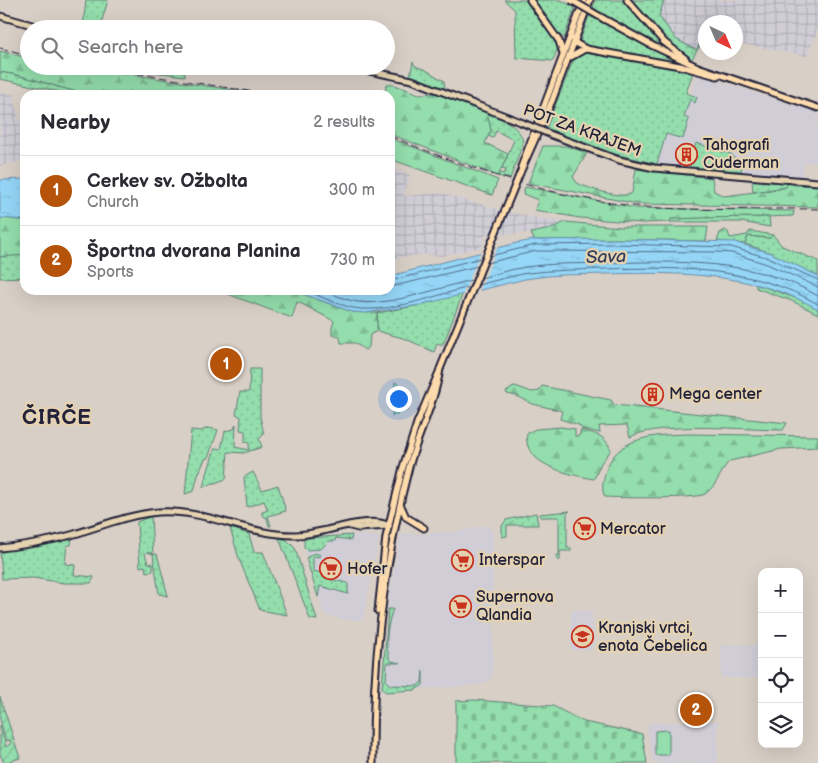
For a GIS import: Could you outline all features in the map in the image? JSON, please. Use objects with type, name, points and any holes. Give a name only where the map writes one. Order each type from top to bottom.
[{"type":"main road","points":[[530,0],[561,45],[565,58]]},
{"type":"main road","points":[[571,0],[653,46],[710,72],[818,108]]},
{"type":"main road","points":[[573,37],[584,0]]},
{"type":"main road","points":[[377,643],[391,545],[415,447],[440,369],[520,173],[531,152],[573,37],[590,0]]},
{"type":"main road","points":[[627,0],[671,49],[710,72]]},
{"type":"main road","points":[[553,32],[562,39],[573,37]]},
{"type":"main road","points":[[573,37],[586,49]]},
{"type":"main road","points":[[565,58],[575,52],[586,49],[680,66],[711,76],[720,76]]},
{"type":"main road","points":[[373,763],[381,564],[389,526],[417,422],[433,380],[440,369]]},
{"type":"main road","points":[[401,503],[406,517],[424,528]]},
{"type":"street","points":[[0,16],[20,22]]},
{"type":"street","name":"POT ZA KRAJEM","points":[[391,75],[406,78],[619,160],[654,168],[818,182]]},
{"type":"street","points":[[0,548],[45,541],[124,518],[158,512],[196,516],[252,531],[278,535],[304,535],[350,526],[358,528],[389,526]]},
{"type":"shaded area","points":[[631,0],[818,0],[818,29],[807,56],[743,44],[743,15],[698,15],[698,48],[691,59],[674,48]]},
{"type":"shaded area","points":[[697,74],[792,105],[818,111],[818,163],[805,162],[802,175],[798,177],[744,172],[731,154],[696,143],[689,168],[657,164],[666,134],[683,139],[683,122]]},
{"type":"shaded area","points":[[0,92],[13,94],[20,122],[20,161],[0,166]]},
{"type":"shaded area","points":[[395,170],[410,175],[403,196],[441,193],[515,214],[565,222],[551,229],[531,233],[485,235],[482,247],[442,256],[423,254],[395,258]]},
{"type":"shaded area","points":[[485,525],[489,526],[493,533],[493,663],[491,678],[484,683],[467,686],[384,691],[382,685],[389,597],[400,536],[405,534],[456,532]]},
{"type":"shaded area","points":[[354,534],[379,537],[363,620],[348,620],[324,615],[303,544],[309,538]]},
{"type":"shaded area","name":"Kranjski vrtci, enota Čebelica","points":[[571,610],[592,611],[593,647],[591,650],[571,650]]},
{"type":"shaded area","points":[[721,645],[758,645],[758,678],[721,678]]},
{"type":"shaded area","points":[[718,721],[718,763],[653,763],[647,728],[649,723]]},
{"type":"green space","points":[[86,0],[108,0],[102,20],[84,20]]},
{"type":"green space","points":[[504,0],[525,0],[558,47],[553,61],[516,58],[515,10]]},
{"type":"green space","points":[[531,0],[561,0],[575,8],[564,38],[556,32]]},
{"type":"green space","points":[[596,0],[624,0],[668,49],[598,11],[593,7]]},
{"type":"green space","points":[[630,0],[664,0],[659,16],[676,39],[696,50],[698,47],[698,49],[692,59],[669,44]]},
{"type":"green space","points":[[589,16],[681,64],[579,44]]},
{"type":"green space","points":[[0,51],[20,56],[20,75],[135,75],[233,90],[70,90],[0,72]]},
{"type":"green space","points":[[581,52],[693,72],[686,93],[697,97],[695,103],[690,99],[684,117],[689,119],[683,139],[666,134],[657,164],[603,151],[546,129],[574,58]]},
{"type":"green space","points":[[413,62],[415,66],[426,70],[444,81],[445,89],[410,76]]},
{"type":"green space","points":[[0,72],[73,90],[52,90],[0,79]]},
{"type":"green space","points":[[387,84],[392,84],[419,94],[436,93],[487,113],[491,130],[485,143],[508,154],[498,176],[395,136],[395,90],[385,90]]},
{"type":"green space","points":[[487,113],[515,127],[522,137],[523,143],[510,179],[498,176],[500,173],[504,174],[506,169],[502,168],[514,140],[496,131],[493,138],[488,136],[491,130]]},
{"type":"green space","points":[[395,140],[498,180],[492,195],[395,161]]},
{"type":"green space","points":[[696,143],[731,154],[742,167],[741,171],[689,168]]},
{"type":"green space","points":[[543,146],[566,146],[587,153],[573,177],[577,183],[613,194],[627,195],[632,193],[636,169],[712,178],[714,191],[724,196],[779,189],[786,187],[788,183],[795,185],[818,185],[818,207],[638,204],[528,183]]},
{"type":"green space","points":[[752,180],[788,183],[787,187],[753,192]]},
{"type":"green space","points":[[525,187],[635,208],[794,211],[793,216],[671,219],[670,222],[642,223],[580,218],[535,210],[538,200],[523,194]]},
{"type":"green space","points":[[769,217],[770,227],[741,222],[670,222],[670,219]]},
{"type":"green space","points":[[0,218],[20,220],[20,255],[0,257]]},
{"type":"green space","points":[[565,222],[621,227],[708,227],[706,241],[534,240],[531,233],[551,229]]},
{"type":"green space","points":[[725,230],[730,238],[747,235],[750,231],[773,235],[770,238],[748,236],[745,244],[717,241],[720,233]]},
{"type":"green space","points":[[773,235],[782,246],[818,261],[818,276],[771,253],[745,244],[748,236],[770,238]]},
{"type":"green space","points":[[20,255],[20,277],[0,278],[0,257]]},
{"type":"green space","points":[[756,284],[804,301],[818,309],[818,314],[792,301],[756,288]]},
{"type":"green space","points":[[463,293],[443,345],[437,343],[434,352],[406,339],[377,331],[377,313],[420,305]]},
{"type":"green space","points":[[230,295],[306,295],[352,312],[377,313],[377,331],[370,335],[369,347],[365,350],[355,343],[341,343],[340,337],[332,335],[334,321],[302,304],[297,302],[292,318]]},
{"type":"green space","points":[[250,369],[260,369],[260,417],[264,434],[259,439],[262,447],[244,453],[228,452],[226,479],[203,487],[215,448],[221,449],[225,431],[234,429],[236,424],[235,447],[249,450],[249,443],[245,442],[245,431],[240,430],[241,417],[236,414],[240,392],[249,392]]},
{"type":"green space","points":[[395,382],[412,396],[407,411],[392,416]]},
{"type":"green space","points":[[515,386],[532,392],[539,391],[542,386],[611,400],[614,405],[787,423],[783,430],[682,428],[644,432],[630,437],[627,425],[599,426],[600,433],[582,429],[579,425],[560,419],[562,411],[533,404],[517,396],[507,394],[506,392]]},
{"type":"green space","points":[[560,427],[575,429],[575,436],[579,436],[581,430],[596,434],[609,445],[611,450],[601,463],[594,479],[561,471],[539,461],[532,453],[527,444],[527,433],[536,429]]},
{"type":"green space","points":[[208,428],[218,430],[208,458],[205,459],[198,475],[194,491],[185,494],[191,430],[201,431]]},
{"type":"green space","points":[[689,434],[818,436],[818,447],[781,449],[730,461],[710,490],[700,496],[658,498],[605,497],[603,483],[605,474],[610,461],[618,451],[628,444],[651,437]]},
{"type":"green space","points":[[253,472],[262,490],[278,485],[286,511],[268,516],[271,526],[269,526],[267,518],[262,515],[262,512],[268,510],[264,501],[247,507],[244,477]]},
{"type":"green space","points":[[570,511],[567,513],[567,548],[571,548],[571,551],[560,551],[560,560],[557,560],[556,556],[559,555],[559,517],[540,517],[540,514]]},
{"type":"green space","points":[[536,513],[538,525],[507,525],[507,536],[502,537],[502,526],[506,520]]},
{"type":"green space","points":[[151,516],[153,554],[147,552],[145,554],[148,563],[153,564],[153,571],[146,572],[145,566],[140,567],[137,522]]},
{"type":"green space","points":[[230,528],[249,534],[254,552],[263,552],[287,615],[260,610],[239,559]]},
{"type":"green space","points":[[352,535],[351,540],[336,538],[335,541],[329,541],[321,549],[307,550],[304,547],[304,540],[309,538]]},
{"type":"green space","points":[[72,537],[71,545],[67,545],[65,564],[75,565],[74,575],[94,577],[91,583],[64,583],[33,578],[2,579],[0,551]]},
{"type":"green space","points":[[279,538],[287,540],[295,548],[317,620],[310,619]]},
{"type":"green space","points":[[314,553],[321,555],[320,557],[313,556],[313,571],[322,573],[323,578],[348,583],[348,594],[320,586],[318,597],[306,558]]},
{"type":"green space","points":[[153,554],[157,554],[168,596],[159,594]]},
{"type":"green space","points":[[388,609],[393,609],[389,621],[387,649],[391,661],[400,663],[387,663],[386,681],[390,685],[417,686],[422,682],[423,671],[423,685],[415,690],[386,692],[382,689]]},
{"type":"green space","points":[[0,697],[20,758],[4,763],[0,754],[0,725],[6,747],[11,743],[10,740],[6,741],[0,719]]},
{"type":"green space","points":[[474,700],[553,706],[584,722],[642,734],[647,763],[456,763],[456,701]]},
{"type":"green space","points":[[669,730],[669,755],[655,755],[655,731]]},
{"type":"water","points":[[20,179],[20,220],[0,218],[0,180]]},
{"type":"water","name":"Sava","points":[[615,239],[734,242],[771,253],[818,276],[818,309],[793,297],[741,281],[687,274],[660,273],[547,276],[525,279],[420,305],[366,313],[352,312],[306,295],[395,295],[395,275],[534,240]]},
{"type":"pier","points":[[498,246],[479,292],[462,296],[481,251]]},
{"type":"railway","points":[[0,48],[20,53]]},
{"type":"railway","points":[[146,75],[242,90]]},
{"type":"railway","points":[[395,138],[450,160],[510,180],[541,189],[604,202],[681,209],[818,209]]},
{"type":"place","name":"Tahografi Cuderman","points":[[687,154]]},
{"type":"place","name":"Cerkev sv. Ožbolta","points":[[226,364]]},
{"type":"place","name":"Mega center","points":[[653,394]]},
{"type":"place","name":"Mercator","points":[[584,529]]},
{"type":"place","name":"Interspar","points":[[463,560]]},
{"type":"place","name":"Hofer","points":[[331,569]]},
{"type":"place","name":"Supernova Qlandia","points":[[460,606]]},
{"type":"place","name":"Kranjski vrtci, enota Čebelica","points":[[582,637]]},
{"type":"place","name":"Športna dvorana Planina","points":[[696,710]]},
{"type":"district","name":"ČIRČE","points":[[57,417]]}]
